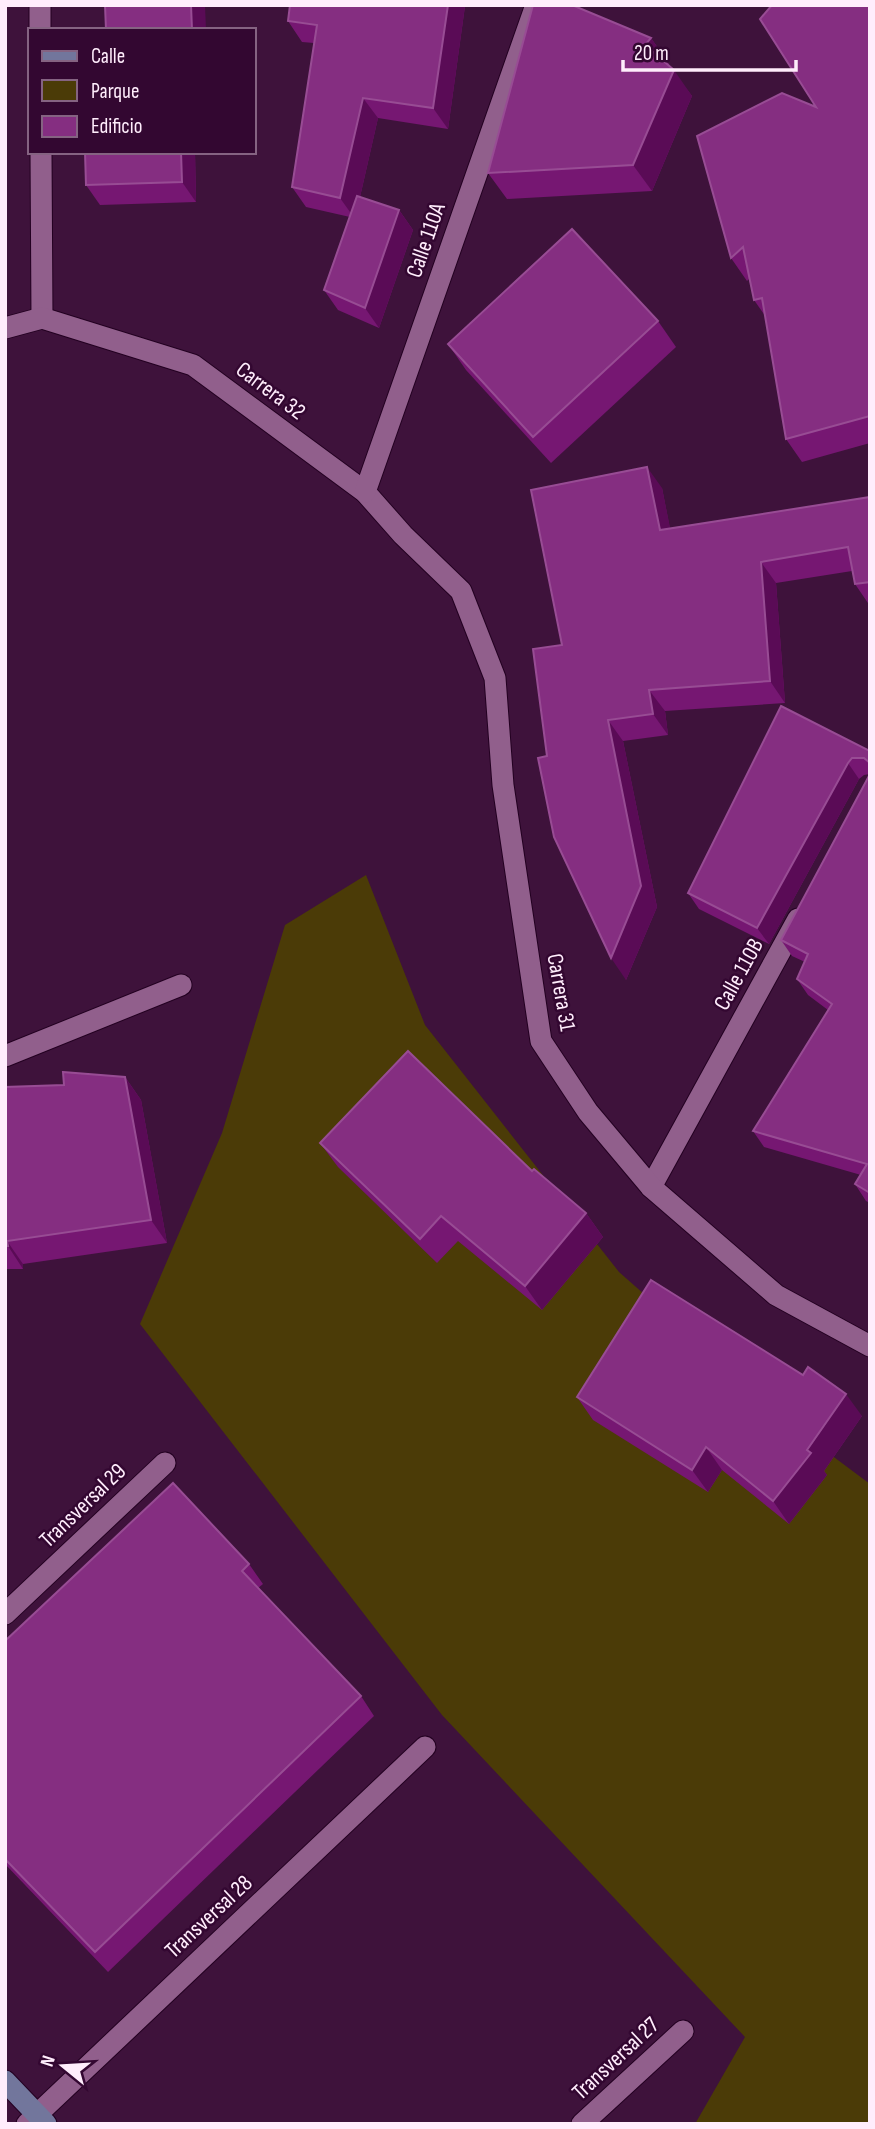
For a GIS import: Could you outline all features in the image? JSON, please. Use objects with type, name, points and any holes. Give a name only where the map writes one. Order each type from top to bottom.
[{"type":"main road","points":[[5,2081],[37,2121]]},
{"type":"street","points":[[40,5],[40,28]]},
{"type":"street","name":"Calle 110A","points":[[365,492],[536,5]]},
{"type":"street","points":[[5,328],[42,318],[41,154]]},
{"type":"street","name":"Carrera 32","points":[[42,318],[193,365],[365,492],[403,535],[461,591]]},
{"type":"street","name":"Carrera 31","points":[[461,591],[495,678],[503,785],[541,1041],[588,1112],[652,1187],[776,1296],[870,1346]]},
{"type":"street","name":"Calle 110B","points":[[652,1187],[810,895]]},
{"type":"street","points":[[5,1056],[181,985]]},
{"type":"street","name":"Transversal 29","points":[[5,1615],[164,1463]]},
{"type":"street","name":"Transversal 28","points":[[37,2121],[425,1747]]},
{"type":"street","name":"Transversal 27","points":[[582,2124],[683,2031]]},
{"type":"green space","points":[[366,875],[425,1025],[619,1272],[803,1434],[870,1484],[870,2124],[695,2124],[745,2037],[442,1715],[140,1324],[222,1133],[285,925]]},
{"type":"building","points":[[105,5],[191,5],[192,28],[106,28]]},
{"type":"building","points":[[290,5],[448,5],[433,108],[363,98],[340,198],[292,187],[317,25],[288,21]]},
{"type":"building","points":[[533,5],[572,5],[651,38],[645,45],[674,70],[633,165],[488,173]]},
{"type":"building","points":[[772,5],[870,5],[870,416],[786,439],[762,298],[754,300],[743,247],[731,258],[697,136],[782,93],[816,107],[760,19]]},
{"type":"building","points":[[85,154],[181,154],[182,182],[86,185]]},
{"type":"building","points":[[357,196],[399,210],[365,308],[324,290]]},
{"type":"building","points":[[572,229],[658,321],[533,437],[448,344]]},
{"type":"building","points":[[647,467],[660,530],[870,497],[870,582],[855,584],[848,547],[761,562],[770,681],[649,690],[653,714],[608,720],[641,886],[611,958],[554,837],[538,758],[547,756],[533,649],[562,645],[531,490]]},
{"type":"building","points":[[781,706],[870,751],[870,763],[864,758],[852,758],[848,763],[757,928],[688,893]]},
{"type":"building","points":[[870,774],[870,1193],[855,1184],[867,1164],[753,1131],[832,1004],[797,979],[808,954],[781,940]]},
{"type":"building","points":[[408,1051],[532,1171],[534,1169],[586,1213],[525,1286],[441,1216],[420,1239],[320,1143]]},
{"type":"building","points":[[63,1072],[125,1077],[151,1220],[7,1241],[8,1246],[5,1246],[5,1087],[64,1085]]},
{"type":"building","points":[[651,1280],[803,1375],[808,1367],[846,1394],[807,1450],[811,1453],[773,1501],[706,1447],[692,1470],[577,1397]]},
{"type":"building","points":[[173,1483],[249,1564],[242,1571],[361,1696],[95,1952],[5,1859],[5,1641]]}]
